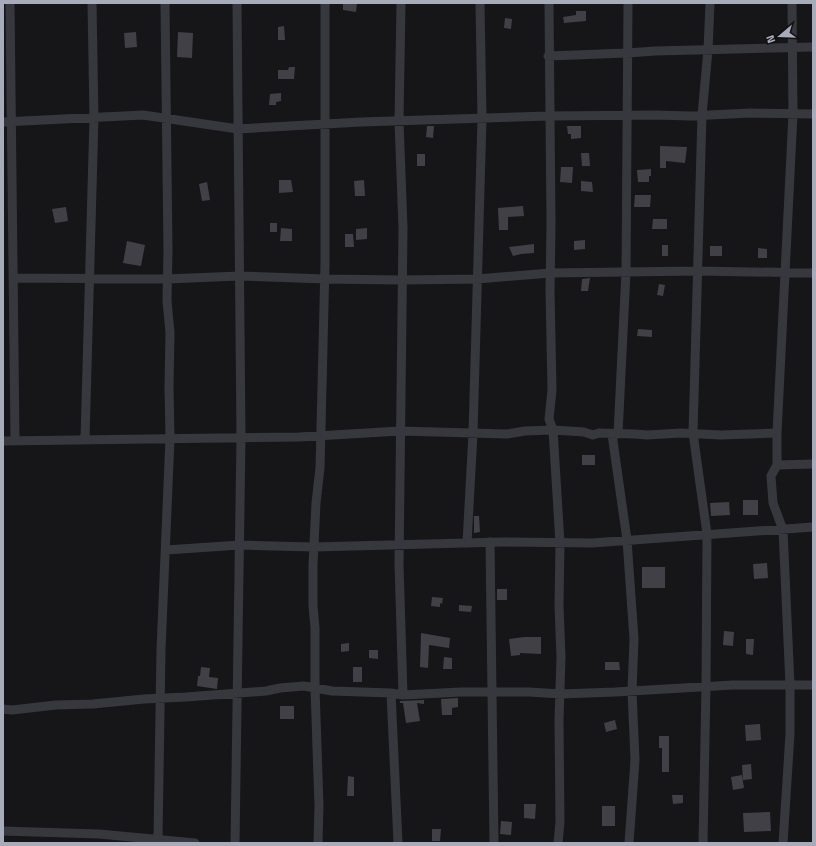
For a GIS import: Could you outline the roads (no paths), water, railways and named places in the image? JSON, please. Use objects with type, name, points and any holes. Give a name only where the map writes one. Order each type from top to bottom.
[{"type":"street","points":[[10,3],[7,122],[13,278],[15,440]]},
{"type":"street","points":[[85,439],[94,118],[92,3]]},
{"type":"street","points":[[158,839],[161,649],[170,439],[170,334],[167,301],[165,3]]},
{"type":"street","points":[[235,843],[241,438],[237,3]]},
{"type":"street","points":[[318,843],[319,806],[314,688],[315,628],[313,606],[316,503],[320,468],[325,279],[325,3]]},
{"type":"street","points":[[400,3],[399,121],[402,228],[400,545],[403,695]]},
{"type":"street","points":[[467,543],[473,433],[482,118],[480,3]]},
{"type":"street","points":[[549,3],[548,56],[550,116],[552,390],[549,419],[553,430],[560,543],[559,606],[561,637],[561,694],[559,728],[560,822],[558,843]]},
{"type":"street","points":[[628,3],[626,272],[615,434],[627,540],[634,639],[632,691],[635,760],[629,843]]},
{"type":"street","points":[[703,843],[707,534],[693,433],[702,115],[708,50],[710,3]]},
{"type":"street","points":[[783,843],[790,734],[790,685],[783,530],[772,503],[771,476],[777,466],[777,433],[793,114],[794,48],[792,3]]},
{"type":"street","points":[[548,56],[655,51],[813,48]]},
{"type":"street","points":[[7,122],[143,115],[238,129],[324,124],[550,116],[702,115],[750,113],[813,114]]},
{"type":"street","points":[[13,278],[167,279],[240,276],[402,280],[477,278],[550,273],[698,271],[813,272]]},
{"type":"street","points":[[3,441],[299,437],[400,431],[507,434],[525,431],[553,430],[584,432],[593,435],[600,433],[647,435],[693,433],[721,435],[777,433]]},
{"type":"street","points":[[777,466],[813,464]]},
{"type":"street","points":[[166,550],[240,545],[314,547],[490,542],[592,543],[813,527]]},
{"type":"street","points":[[490,542],[494,843]]},
{"type":"street","points":[[3,709],[12,710],[56,705],[93,704],[266,691],[304,686],[332,691],[391,693],[403,695],[461,692],[529,692],[561,694],[706,686],[769,684],[813,685]]},
{"type":"street","points":[[391,693],[394,788],[398,843]]},
{"type":"street","points":[[3,830],[99,834],[195,843]]}]
